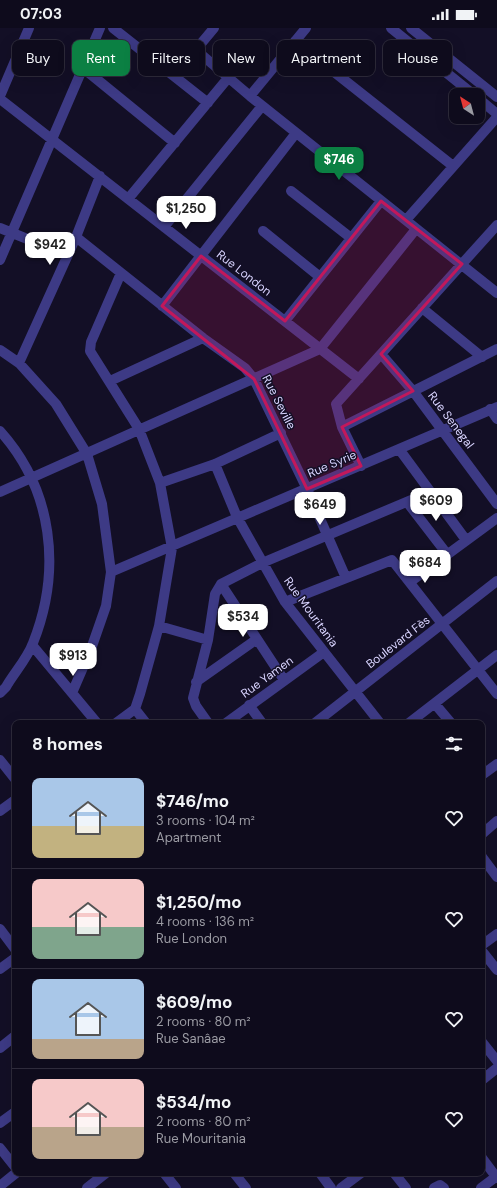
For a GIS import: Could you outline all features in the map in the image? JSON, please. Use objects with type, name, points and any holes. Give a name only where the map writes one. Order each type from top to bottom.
[{"type":"street","points":[[0,97],[29,28]]},
{"type":"street","points":[[95,40],[100,28]]},
{"type":"street","points":[[113,28],[138,48]]},
{"type":"street","points":[[204,40],[214,28]]},
{"type":"street","points":[[296,40],[306,28]]},
{"type":"street","points":[[391,28],[465,88]]},
{"type":"street","points":[[411,28],[497,97]]},
{"type":"street","points":[[205,58],[262,106],[497,293]]},
{"type":"street","points":[[250,96],[277,63]]},
{"type":"street","points":[[0,260],[80,76]]},
{"type":"street","points":[[93,76],[175,143]]},
{"type":"street","points":[[174,76],[208,103]]},
{"type":"street","points":[[339,76],[453,166]]},
{"type":"street","points":[[128,199],[228,78]]},
{"type":"street","name":"Rue London","points":[[0,97],[359,379]]},
{"type":"street","points":[[485,104],[497,114]]},
{"type":"street","points":[[164,227],[262,106]]},
{"type":"street","points":[[406,220],[497,117]]},
{"type":"street","points":[[162,306],[296,133]]},
{"type":"street","points":[[19,363],[76,237],[100,176]]},
{"type":"street","points":[[291,191],[351,238]]},
{"type":"street","points":[[285,321],[381,201]]},
{"type":"street","points":[[361,466],[342,427],[336,404],[497,225]]},
{"type":"street","points":[[0,228],[67,255]]},
{"type":"street","points":[[0,492],[320,349],[416,229]]},
{"type":"street","points":[[263,231],[320,277]]},
{"type":"street","name":"Rue Seville","points":[[76,237],[203,338],[245,368],[254,378],[307,489],[346,578]]},
{"type":"street","points":[[120,720],[135,708],[159,626],[172,548],[160,483],[139,429],[110,381],[92,355],[90,345],[121,272]]},
{"type":"street","points":[[422,308],[482,357]]},
{"type":"street","points":[[110,381],[203,338]]},
{"type":"street","points":[[342,427],[497,349]]},
{"type":"street","points":[[0,350],[19,363],[56,404],[87,454],[102,504],[111,572],[106,606],[91,650],[72,693]]},
{"type":"street","name":"Rue Senegal","points":[[381,354],[413,391],[497,504]]},
{"type":"street","points":[[494,408],[497,419]]},
{"type":"street","name":"Rue Syrie","points":[[111,572],[172,548],[237,517],[307,489],[494,408]]},
{"type":"street","points":[[0,430],[13,445],[32,478],[46,519],[51,561],[46,604],[32,645],[6,687],[0,693]]},
{"type":"street","points":[[160,483],[215,464],[281,433]]},
{"type":"street","points":[[399,449],[466,540]]},
{"type":"street","name":"Rue Mouritania","points":[[215,464],[237,517],[285,602],[378,720]]},
{"type":"street","points":[[206,720],[196,706],[193,698],[208,640],[215,594],[221,584],[262,562],[430,492]]},
{"type":"street","points":[[407,502],[447,554]]},
{"type":"street","points":[[410,582],[497,518]]},
{"type":"street","points":[[285,602],[392,560],[497,694]]},
{"type":"street","name":"Boulevard Fès","points":[[319,720],[497,581]]},
{"type":"street","points":[[221,584],[284,680]]},
{"type":"street","points":[[159,626],[208,640]]},
{"type":"street","points":[[196,682],[257,639]]},
{"type":"street","points":[[32,645],[94,720]]},
{"type":"street","name":"Rue Yamen","points":[[230,720],[324,652]]},
{"type":"street","points":[[413,720],[497,654]]},
{"type":"street","points":[[435,704],[448,720]]},
{"type":"street","points":[[249,706],[260,720]]},
{"type":"street","points":[[135,708],[144,720]]},
{"type":"street","points":[[0,760],[12,775]]},
{"type":"street","points":[[0,811],[12,802]]},
{"type":"street","points":[[485,831],[497,821]]},
{"type":"street","points":[[485,861],[497,877]]},
{"type":"street","points":[[0,929],[12,945]]},
{"type":"street","points":[[485,944],[497,934]]},
{"type":"street","points":[[485,955],[497,970]]},
{"type":"street","points":[[0,969],[12,960]]},
{"type":"street","points":[[0,1048],[12,1038]]},
{"type":"street","points":[[485,1046],[497,1060]]},
{"type":"street","points":[[485,1078],[497,1068]]},
{"type":"street","points":[[0,1123],[12,1114]]},
{"type":"street","points":[[0,1148],[12,1163]]},
{"type":"street","points":[[481,1188],[497,1177],[485,1162]]},
{"type":"street","points":[[0,1186],[12,1176]]},
{"type":"street","points":[[87,1188],[102,1176]]},
{"type":"street","points":[[166,1176],[176,1188]]},
{"type":"street","points":[[236,1176],[246,1188]]},
{"type":"street","points":[[322,1176],[331,1188]]},
{"type":"street","points":[[341,1188],[356,1176]]},
{"type":"street","points":[[396,1176],[406,1188]]},
{"type":"street","points":[[434,1188],[440,1185],[444,1188]]},
{"type":"highlighted area","points":[[381,201],[462,264],[381,354],[413,391],[342,427],[361,466],[307,489],[254,379],[162,306],[201,256],[285,321]]}]
